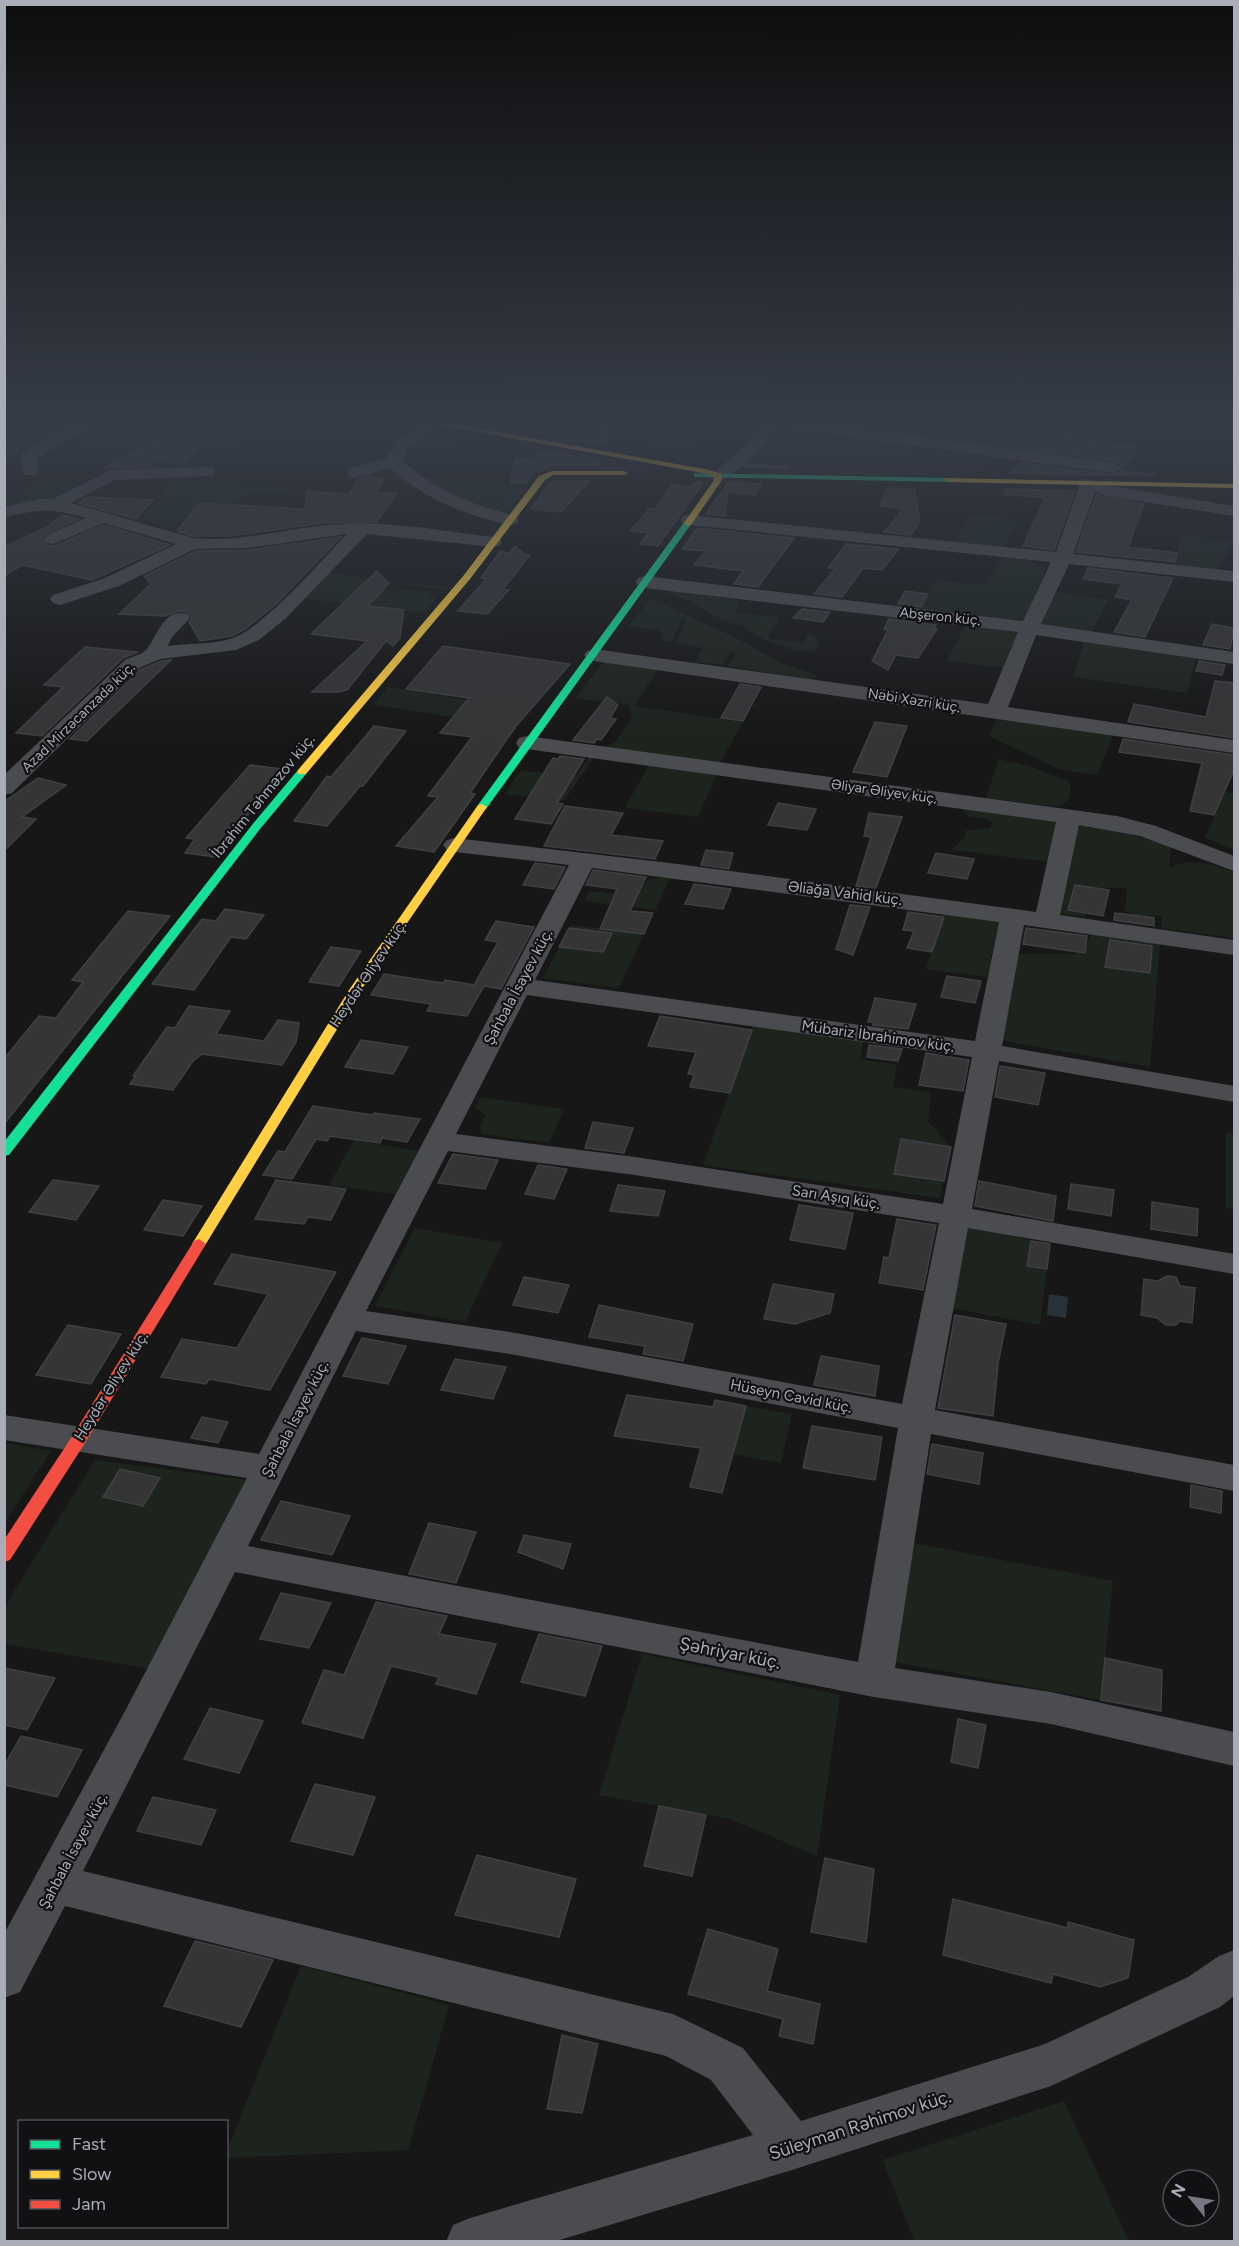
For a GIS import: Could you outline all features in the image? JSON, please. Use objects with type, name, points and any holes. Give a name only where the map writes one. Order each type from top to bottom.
[{"type":"street","points":[[53,539],[76,529]]},
{"type":"street","points":[[143,529],[192,543],[235,545],[318,531],[362,529],[493,542]]},
{"type":"street","name":"Azad Mirzəcanzadə küç.","points":[[4,788],[132,664],[156,653],[236,644],[252,636],[279,614],[362,529]]},
{"type":"street","name":"İbrahim Təhməzov küç.","points":[[4,1152],[256,827],[452,596],[503,529]]},
{"type":"street","name":"Heydər Əliyev küç.","points":[[4,1555],[79,1439],[355,990],[527,742],[594,655],[684,529]]},
{"type":"street","points":[[779,529],[1063,557],[1234,577]]},
{"type":"street","points":[[995,713],[1029,628],[1063,557],[1073,529]]},
{"type":"street","points":[[60,599],[112,582],[192,543]]},
{"type":"street","name":"Abşeron küç.","points":[[645,582],[1029,628],[1234,658]]},
{"type":"street","points":[[156,653],[156,648],[171,625],[180,618]]},
{"type":"street","name":"Nəbi Xəzri küç.","points":[[594,655],[1234,747]]},
{"type":"street","name":"Əliyar Əliyev küç.","points":[[527,742],[1131,826],[1234,864]]},
{"type":"street","points":[[1046,921],[1069,816]]},
{"type":"street","name":"Əliağa Vahid küç.","points":[[455,845],[1013,916],[1234,948]]},
{"type":"street","name":"Şahbala İsayev küç.","points":[[4,1977],[56,1884],[436,1142],[585,860]]},
{"type":"street","points":[[874,1681],[916,1420],[1013,916]]},
{"type":"street","name":"Mübariz İbrahimov küç.","points":[[519,986],[986,1051],[1234,1094]]},
{"type":"street","name":"Sarı Aşıq küç.","points":[[436,1142],[635,1166],[955,1216],[1234,1264]]},
{"type":"street","name":"Hüseyn Cavid küç.","points":[[347,1319],[516,1344],[1234,1478]]},
{"type":"street","points":[[4,1427],[269,1469]]},
{"type":"street","name":"Şəhriyar küç.","points":[[226,1556],[874,1681],[1051,1708],[1234,1749]]},
{"type":"street","points":[[56,1884],[673,2036],[727,2064],[792,2147]]},
{"type":"street","name":"Süleyman Rəhimov küç.","points":[[470,2241],[792,2147],[1051,2064],[1204,1992],[1234,1971]]},
{"type":"shaded area","points":[[962,529],[1014,529],[1003,547],[955,541]]},
{"type":"shaded area","points":[[1182,535],[1234,541],[1218,570],[1174,565]]},
{"type":"shaded area","points":[[1003,555],[1027,560],[1046,568],[1023,623],[919,611],[936,580],[984,585]]},
{"type":"shaded area","points":[[327,573],[446,587],[444,589],[404,585],[405,583],[391,581],[383,590],[396,592],[400,589],[432,593],[429,596],[437,597],[425,613],[302,598]]},
{"type":"shaded area","points":[[675,590],[740,601],[734,613],[779,617],[768,638],[803,643],[809,633],[816,637],[819,646],[814,652],[793,650],[764,640],[742,626],[722,620],[688,600],[676,597],[667,591]]},
{"type":"shaded area","points":[[1052,591],[1107,600],[1092,632],[1037,624]]},
{"type":"shaded area","points":[[651,599],[732,636],[784,664],[817,675],[814,680],[727,666],[735,654],[731,652],[722,665],[695,662],[703,648],[675,643],[687,619],[682,619],[672,642],[661,640],[663,635],[657,630],[628,626]]},
{"type":"shaded area","points":[[982,625],[1019,633],[1008,654],[1009,662],[1004,668],[947,661],[965,626]]},
{"type":"shaded area","points":[[1084,642],[1196,657],[1187,693],[1073,677]]},
{"type":"shaded area","points":[[604,662],[658,669],[634,706],[743,722],[719,764],[605,748],[615,742],[632,717],[628,705],[575,698]]},
{"type":"shaded area","points":[[388,687],[467,700],[453,717],[373,705]]},
{"type":"shaded area","points":[[997,719],[1113,735],[1097,775],[1059,769],[989,736]]},
{"type":"shaded area","points":[[589,757],[594,757],[564,801],[505,794],[521,770],[572,777],[577,775]]},
{"type":"shaded area","points":[[999,759],[1032,767],[1068,781],[1071,788],[1068,800],[1060,806],[986,798]]},
{"type":"shaded area","points":[[649,765],[717,774],[698,817],[625,808]]},
{"type":"shaded area","points":[[1225,792],[1234,794],[1234,849],[1205,838]]},
{"type":"shaded area","points":[[961,807],[1057,818],[1048,862],[952,850],[965,837],[965,831],[990,828],[992,823],[983,818],[969,817]]},
{"type":"shaded area","points":[[1080,821],[1171,846],[1169,868],[1194,862],[1210,864],[1234,872],[1233,938],[1161,928],[1162,916],[1155,915],[1154,918],[1134,916],[1125,910],[1127,889],[1111,888],[1101,891],[1085,913],[1086,917],[1057,913]]},
{"type":"shaded area","points":[[670,878],[655,910],[584,901],[589,891],[637,895],[648,879]]},
{"type":"shaded area","points":[[945,911],[999,919],[987,977],[926,969]]},
{"type":"shaded area","points":[[571,925],[644,934],[619,988],[543,978]]},
{"type":"shaded area","points":[[1091,934],[1160,944],[1150,1067],[1000,1040],[1017,954],[1073,954],[1085,951]]},
{"type":"shaded area","points":[[753,1026],[864,1040],[860,1059],[897,1065],[893,1087],[931,1092],[928,1121],[951,1147],[940,1198],[703,1165]]},
{"type":"shaded area","points":[[481,1097],[564,1109],[549,1143],[482,1134],[480,1127],[485,1116],[480,1110],[474,1109]]},
{"type":"shaded area","points":[[1226,1133],[1234,1134],[1234,1209],[1226,1208]]},
{"type":"shaded area","points":[[354,1140],[418,1151],[395,1194],[329,1185]]},
{"type":"shaded area","points":[[964,1226],[1050,1244],[1040,1325],[952,1308]]},
{"type":"shaded area","points":[[415,1228],[502,1243],[465,1322],[375,1306]]},
{"type":"shaded area","points":[[1049,1294],[1068,1297],[1066,1318],[1047,1315]]},
{"type":"shaded area","points":[[746,1406],[792,1414],[781,1463],[733,1454]]},
{"type":"shaded area","points":[[5,1443],[51,1451],[5,1522]]},
{"type":"shaded area","points":[[95,1460],[248,1480],[151,1669],[5,1644],[4,1608]]},
{"type":"shaded area","points":[[913,1543],[1113,1581],[1101,1700],[894,1662]]},
{"type":"shaded area","points":[[642,1654],[840,1695],[817,1856],[730,1819],[599,1795]]},
{"type":"shaded area","points":[[301,1966],[449,2005],[408,2150],[228,2158],[228,2148]]},
{"type":"shaded area","points":[[1064,2101],[1129,2241],[914,2241],[883,2160]]},
{"type":"building","points":[[43,529],[57,529],[45,534],[42,539],[47,545],[54,546],[95,529],[117,529],[170,545],[92,580],[22,565],[4,576],[4,547]]},
{"type":"building","points":[[179,529],[282,529],[231,536],[193,536],[177,531]]},
{"type":"building","points":[[632,529],[670,529],[658,546],[640,544],[648,533],[630,531]]},
{"type":"building","points":[[696,529],[794,538],[758,587],[734,584],[743,571],[694,565],[706,551],[682,549]]},
{"type":"building","points":[[887,529],[915,529],[910,535],[884,532]]},
{"type":"building","points":[[1031,529],[1062,529],[1054,550],[1023,546]]},
{"type":"building","points":[[1084,529],[1135,529],[1128,547],[1177,553],[1175,562],[1076,552]]},
{"type":"building","points":[[341,537],[275,605],[245,629],[232,636],[200,641],[189,622],[192,618],[187,612],[178,611],[166,616],[119,614],[151,584],[144,576],[196,551],[248,550]]},
{"type":"building","points":[[846,544],[899,549],[882,570],[863,568],[842,597],[814,594],[836,568],[828,568]]},
{"type":"building","points":[[515,546],[524,554],[530,555],[503,589],[509,590],[487,614],[458,611],[486,579],[481,578],[500,551],[509,553]]},
{"type":"building","points":[[1088,568],[1173,578],[1145,637],[1114,632],[1132,600],[1115,597],[1122,584],[1083,579]]},
{"type":"building","points":[[377,571],[389,583],[368,606],[404,610],[400,638],[393,646],[386,641],[347,690],[312,692],[367,641],[311,634]]},
{"type":"building","points":[[905,591],[928,594],[921,607],[898,604]]},
{"type":"building","points":[[802,609],[830,612],[823,622],[793,618]]},
{"type":"building","points":[[889,619],[936,625],[933,629],[937,629],[918,658],[896,655],[888,670],[872,661],[888,630],[884,629]]},
{"type":"building","points":[[1212,624],[1234,628],[1230,649],[1203,645]]},
{"type":"building","points":[[443,646],[570,664],[516,726],[470,793],[475,794],[434,852],[396,846],[438,797],[428,796],[472,737],[440,733],[469,698],[406,689]]},
{"type":"building","points":[[85,647],[138,652],[123,658],[42,736],[16,733],[63,687],[44,685]]},
{"type":"building","points":[[171,660],[87,741],[70,739],[140,670],[161,661]]},
{"type":"building","points":[[1199,661],[1225,665],[1222,675],[1196,671]]},
{"type":"building","points":[[1215,681],[1234,683],[1234,738],[1128,722],[1134,704],[1206,717]]},
{"type":"building","points":[[740,684],[761,687],[743,721],[721,718]]},
{"type":"building","points":[[607,697],[618,705],[610,718],[616,719],[601,740],[597,739],[594,743],[573,740]]},
{"type":"building","points":[[875,722],[907,726],[887,777],[853,772]]},
{"type":"building","points":[[374,726],[406,731],[363,786],[360,786],[327,826],[294,821],[327,776],[331,777]]},
{"type":"building","points":[[1123,739],[1234,755],[1234,770],[1214,815],[1190,811],[1202,763],[1119,752]]},
{"type":"building","points":[[560,756],[584,759],[557,803],[563,804],[551,824],[515,819],[553,758],[558,759]]},
{"type":"building","points":[[250,765],[283,769],[215,857],[185,853],[195,839],[186,838]]},
{"type":"building","points":[[38,778],[66,785],[22,817],[36,819],[4,851],[4,802]]},
{"type":"building","points":[[778,803],[816,809],[807,830],[768,825]]},
{"type":"building","points":[[565,806],[623,813],[611,835],[663,841],[655,859],[544,846]]},
{"type":"building","points":[[869,813],[902,817],[876,888],[856,886],[871,837],[864,836]]},
{"type":"building","points":[[706,850],[733,853],[729,869],[701,865]]},
{"type":"building","points":[[936,853],[974,859],[967,879],[928,873]]},
{"type":"building","points":[[535,863],[565,867],[554,889],[523,885]]},
{"type":"building","points":[[593,870],[646,877],[630,911],[653,913],[644,934],[600,929],[617,889],[586,885]]},
{"type":"building","points":[[694,884],[731,889],[723,909],[685,904]]},
{"type":"building","points":[[1075,885],[1109,890],[1103,916],[1068,910]]},
{"type":"building","points":[[850,905],[870,907],[853,955],[836,949]]},
{"type":"building","points":[[225,909],[264,915],[246,939],[231,937],[194,990],[152,984],[202,919],[216,921]]},
{"type":"building","points":[[128,911],[170,916],[4,1124],[4,1059],[39,1016],[56,1018],[83,982],[72,980]]},
{"type":"building","points":[[908,912],[944,917],[932,952],[907,948],[914,931],[903,930]]},
{"type":"building","points":[[1115,913],[1154,918],[1154,926],[1114,920]]},
{"type":"building","points":[[496,921],[534,927],[501,989],[484,986],[467,1016],[427,1011],[431,1004],[371,995],[384,974],[474,985],[498,942],[485,940]]},
{"type":"building","points":[[569,928],[612,933],[603,952],[559,947]]},
{"type":"building","points":[[1026,928],[1087,936],[1085,953],[1023,944]]},
{"type":"building","points":[[1110,940],[1152,946],[1150,973],[1105,967]]},
{"type":"building","points":[[331,947],[361,951],[339,986],[309,982]]},
{"type":"building","points":[[947,976],[981,981],[975,1003],[941,997]]},
{"type":"building","points":[[875,998],[916,1004],[908,1029],[873,1025],[874,1022],[868,1022]]},
{"type":"building","points":[[189,1006],[230,1011],[216,1034],[264,1041],[278,1020],[299,1023],[296,1042],[282,1065],[202,1054],[193,1061],[173,1090],[130,1084],[136,1076],[133,1076],[167,1027],[175,1028]]},
{"type":"building","points":[[660,1016],[752,1030],[730,1093],[690,1087],[694,1075],[688,1074],[696,1052],[648,1046]]},
{"type":"building","points":[[361,1040],[408,1047],[393,1074],[345,1067]]},
{"type":"building","points":[[869,1045],[902,1049],[898,1061],[867,1057]]},
{"type":"building","points":[[926,1053],[969,1060],[963,1091],[919,1085]]},
{"type":"building","points":[[1000,1066],[1045,1073],[1038,1105],[995,1097]]},
{"type":"building","points":[[313,1106],[372,1115],[374,1113],[420,1119],[407,1142],[382,1138],[380,1143],[330,1136],[327,1141],[316,1139],[292,1179],[263,1175],[278,1151],[285,1152]]},
{"type":"building","points":[[593,1122],[633,1128],[624,1153],[585,1148]]},
{"type":"building","points":[[901,1139],[951,1147],[944,1181],[894,1174]]},
{"type":"building","points":[[453,1154],[498,1160],[485,1189],[438,1183]]},
{"type":"building","points":[[538,1165],[567,1169],[554,1199],[525,1194]]},
{"type":"building","points":[[53,1180],[99,1186],[76,1220],[29,1212]]},
{"type":"building","points":[[276,1180],[346,1189],[331,1220],[308,1217],[304,1224],[255,1219]]},
{"type":"building","points":[[979,1181],[1056,1196],[1053,1221],[975,1206]]},
{"type":"building","points":[[1071,1184],[1114,1190],[1111,1216],[1068,1209]]},
{"type":"building","points":[[618,1185],[665,1191],[658,1216],[610,1211]]},
{"type":"building","points":[[163,1200],[202,1206],[183,1236],[144,1230]]},
{"type":"building","points":[[1152,1202],[1198,1209],[1197,1236],[1151,1229]]},
{"type":"building","points":[[799,1205],[853,1213],[845,1249],[790,1240]]},
{"type":"building","points":[[897,1219],[936,1225],[923,1290],[879,1283],[884,1257],[889,1258]]},
{"type":"building","points":[[1031,1241],[1050,1244],[1047,1269],[1027,1266]]},
{"type":"building","points":[[232,1254],[336,1272],[270,1390],[209,1379],[206,1384],[161,1377],[182,1339],[237,1348],[268,1294],[214,1284]]},
{"type":"building","points":[[1167,1276],[1176,1277],[1180,1286],[1195,1288],[1192,1323],[1180,1321],[1176,1325],[1166,1325],[1157,1318],[1141,1315],[1144,1279],[1158,1281]]},
{"type":"building","points":[[524,1277],[569,1285],[558,1313],[513,1305]]},
{"type":"building","points":[[773,1284],[834,1294],[830,1313],[795,1324],[764,1319]]},
{"type":"building","points":[[599,1305],[693,1324],[683,1361],[643,1354],[645,1346],[589,1337]]},
{"type":"building","points":[[955,1315],[1006,1324],[998,1364],[993,1416],[938,1408]]},
{"type":"building","points":[[68,1325],[121,1334],[91,1384],[36,1375]]},
{"type":"building","points":[[362,1338],[406,1346],[388,1384],[343,1376]]},
{"type":"building","points":[[821,1356],[879,1366],[875,1396],[814,1385]]},
{"type":"building","points":[[455,1359],[506,1367],[493,1399],[441,1390]]},
{"type":"building","points":[[627,1395],[713,1407],[715,1400],[746,1406],[722,1493],[690,1487],[701,1448],[614,1436]]},
{"type":"building","points":[[202,1417],[228,1422],[218,1443],[191,1438]]},
{"type":"building","points":[[812,1426],[882,1437],[875,1480],[803,1468]]},
{"type":"building","points":[[932,1444],[983,1453],[979,1484],[927,1474]]},
{"type":"building","points":[[120,1469],[160,1478],[143,1506],[103,1497]]},
{"type":"building","points":[[1191,1485],[1222,1491],[1221,1513],[1190,1507]]},
{"type":"building","points":[[281,1501],[350,1516],[332,1555],[261,1540]]},
{"type":"building","points":[[429,1523],[476,1532],[456,1583],[409,1574]]},
{"type":"building","points":[[524,1535],[571,1544],[563,1569],[518,1552]]},
{"type":"building","points":[[281,1593],[331,1603],[309,1648],[260,1639]]},
{"type":"building","points":[[376,1602],[447,1616],[439,1634],[496,1644],[476,1694],[436,1684],[439,1677],[391,1666],[363,1738],[302,1723],[324,1670],[344,1675]]},
{"type":"building","points":[[539,1634],[602,1646],[585,1696],[521,1682]]},
{"type":"building","points":[[1105,1658],[1162,1670],[1161,1711],[1101,1700]]},
{"type":"building","points":[[4,1668],[55,1678],[27,1730],[4,1725]]},
{"type":"building","points":[[210,1708],[263,1721],[239,1773],[184,1759]]},
{"type":"building","points":[[958,1719],[986,1725],[978,1768],[951,1762]]},
{"type":"building","points":[[21,1736],[82,1750],[57,1797],[4,1785],[4,1766]]},
{"type":"building","points":[[315,1784],[375,1797],[353,1855],[291,1841]]},
{"type":"building","points":[[153,1797],[216,1810],[201,1845],[137,1831]]},
{"type":"building","points":[[659,1806],[706,1815],[692,1876],[644,1866]]},
{"type":"building","points":[[477,1855],[576,1879],[559,1937],[455,1915]]},
{"type":"building","points":[[825,1858],[874,1869],[866,1942],[811,1932]]},
{"type":"building","points":[[953,1899],[1068,1928],[1068,1922],[1134,1940],[1128,1978],[1100,1987],[1053,1974],[1051,1983],[943,1955]]},
{"type":"building","points":[[708,1929],[778,1949],[767,1991],[820,2004],[813,2044],[779,2036],[783,2019],[688,1994]]},
{"type":"building","points":[[195,1941],[273,1960],[241,2027],[164,2006]]},
{"type":"building","points":[[562,2035],[598,2044],[582,2113],[547,2109]]},
{"type":"traffic: fast","points":[[482,807],[684,529]]},
{"type":"traffic: fast","points":[[4,1152],[256,827],[302,772]]},
{"type":"traffic: slow","points":[[302,772],[467,577],[504,529]]},
{"type":"traffic: slow","points":[[199,1244],[355,990],[482,807]]},
{"type":"traffic: jam","points":[[4,1555],[79,1439],[199,1244]]}]
